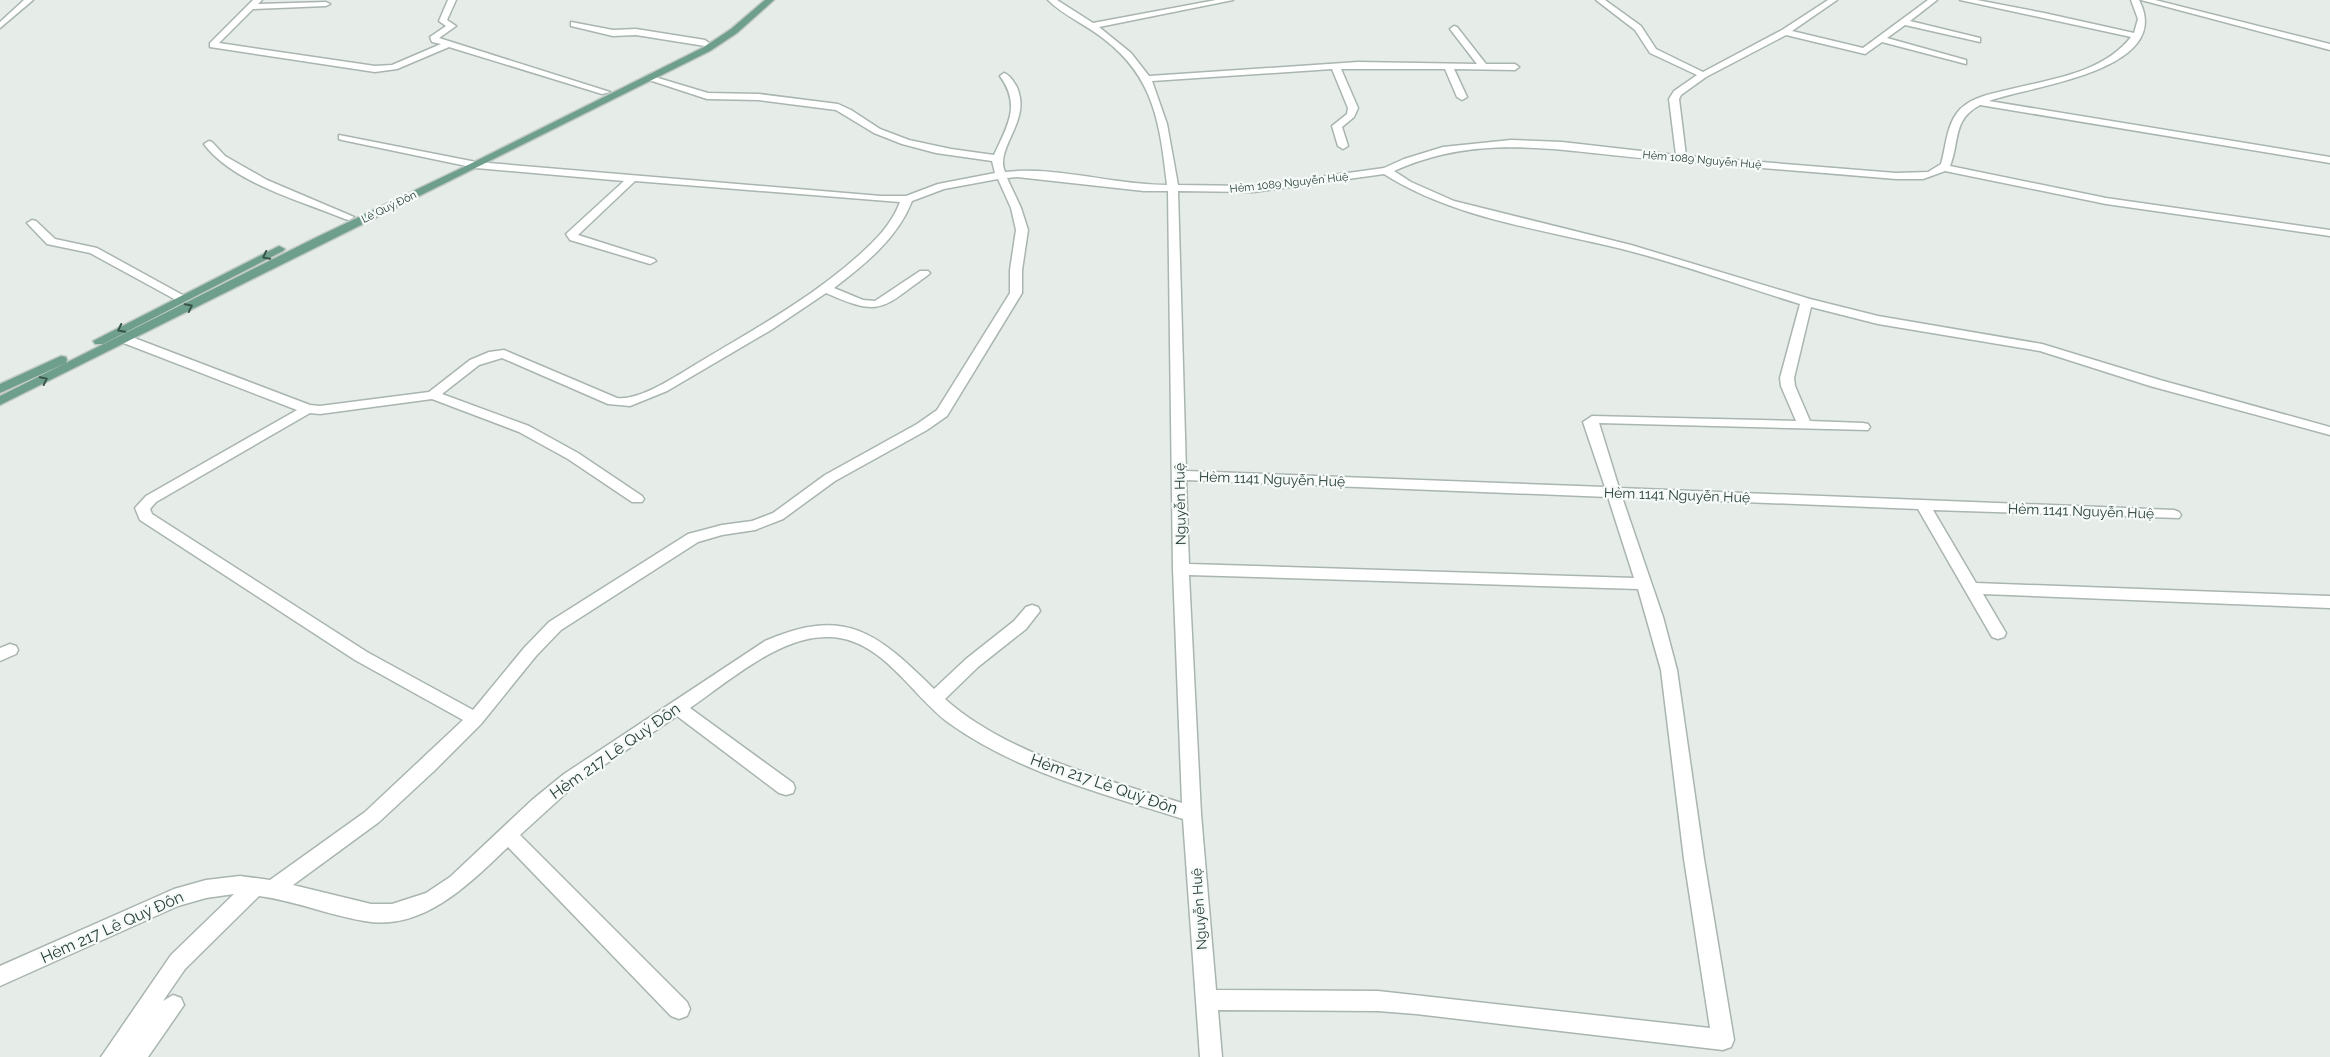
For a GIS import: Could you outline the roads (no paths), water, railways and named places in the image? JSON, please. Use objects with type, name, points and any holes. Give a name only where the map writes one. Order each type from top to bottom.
[{"type":"main road","name":"Lê Quý Đôn","points":[[0,390],[182,298],[465,162],[704,43],[758,0]]},
{"type":"main road","name":"Lê Quý Đôn","points":[[0,401],[319,240],[476,165],[719,42],[770,0]]},
{"type":"street","points":[[0,26],[29,0]]},
{"type":"street","points":[[258,0],[213,45],[375,69],[394,67],[449,44]]},
{"type":"street","points":[[452,0],[443,21],[452,26],[434,37],[435,40],[605,92]]},
{"type":"street","name":"Nguyễn Huệ","points":[[1052,0],[1127,54],[1139,66],[1146,79],[1165,134],[1173,189],[1181,569],[1192,814],[1211,1057]]},
{"type":"street","points":[[1090,26],[1230,0]]},
{"type":"street","points":[[1600,0],[1638,28],[1653,51],[1703,75]]},
{"type":"street","points":[[1681,158],[1674,99],[1677,93],[1703,75],[1785,32],[1833,0]]},
{"type":"street","points":[[1785,32],[1858,51],[1867,50],[1933,0]]},
{"type":"street","points":[[1964,0],[2044,15],[2137,36]]},
{"type":"street","points":[[2135,0],[2142,21],[2137,36],[2119,54],[2098,66],[2068,77],[1996,95],[1970,106],[1958,120],[1944,168],[2115,203],[2330,233]]},
{"type":"street","points":[[2145,0],[2330,47]]},
{"type":"street","points":[[251,7],[326,4]]},
{"type":"street","points":[[1904,22],[1977,40]]},
{"type":"street","points":[[574,24],[613,32],[636,32],[704,43]]},
{"type":"street","points":[[1454,29],[1483,66]]},
{"type":"street","points":[[1881,39],[1963,62]]},
{"type":"street","points":[[1335,66],[1353,108],[1351,115],[1337,126],[1343,146]]},
{"type":"street","points":[[1146,79],[1335,66],[1515,67]]},
{"type":"street","points":[[1448,66],[1462,97]]},
{"type":"street","points":[[112,1057],[178,962],[264,888],[372,817],[428,766],[475,719],[555,626],[582,607],[694,538],[722,530],[755,525],[778,516],[830,478],[922,427],[942,413],[1016,293],[1016,270],[1022,230],[1016,208],[1001,176],[997,158],[1011,129],[1017,108],[1013,87],[1004,76]]},
{"type":"street","points":[[648,78],[707,96],[759,96],[838,107],[846,110],[875,130],[913,145],[954,154],[997,158]]},
{"type":"street","points":[[1980,102],[2060,117],[2330,160]]},
{"type":"street","points":[[342,137],[476,165],[830,197],[907,199],[904,208],[874,247],[856,265],[753,336],[671,383],[634,400],[613,401],[504,354],[489,356],[475,363],[433,395]]},
{"type":"street","name":"Hẻm 1089 Nguyễn Huệ","points":[[907,199],[942,186],[1001,176],[1038,175],[1119,186],[1173,189],[1252,188],[1386,171],[1408,161],[1443,150],[1511,142],[1896,176],[1922,176],[1944,168]]},
{"type":"street","points":[[209,144],[221,158],[263,182],[349,217]]},
{"type":"street","points":[[1386,171],[1450,203],[1501,218],[1628,247],[1806,302],[1878,320],[2042,348],[2171,388],[2330,431]]},
{"type":"street","points":[[633,178],[572,234],[574,238],[650,261]]},
{"type":"street","points":[[32,223],[51,242],[93,250],[182,298]]},
{"type":"street","points":[[824,288],[867,304],[875,305],[882,303],[924,273]]},
{"type":"street","points":[[1804,424],[1791,394],[1787,378],[1806,302]]},
{"type":"street","points":[[125,339],[308,409],[320,410],[433,395],[524,429],[573,456],[637,499]]},
{"type":"street","points":[[308,409],[151,498],[142,508],[146,517],[365,659],[475,719]]},
{"type":"street","points":[[1207,1000],[1378,1001],[1723,1040],[1694,859],[1669,670],[1655,617],[1590,424],[1594,420],[1863,427]]},
{"type":"street","name":"Hẻm 1141 Nguyễn Huệ","points":[[1179,475],[2174,515]]},
{"type":"street","points":[[1922,504],[1998,632]]},
{"type":"street","points":[[1181,569],[1643,584]]},
{"type":"street","points":[[1972,588],[2330,602]]},
{"type":"street","points":[[934,699],[972,664],[1020,625],[1032,611]]},
{"type":"street","name":"Hẻm 217 Lê Quý Đôn","points":[[0,976],[174,898],[225,886],[240,885],[264,888],[347,909],[371,913],[392,913],[413,908],[432,899],[456,882],[570,779],[771,645],[789,636],[808,632],[826,630],[862,638],[881,650],[955,717],[990,739],[1032,760],[1080,779],[1192,814]]},
{"type":"street","points":[[677,707],[786,788]]},
{"type":"street","points":[[508,835],[679,1009]]},
{"type":"street","points":[[135,1057],[173,1005]]}]
